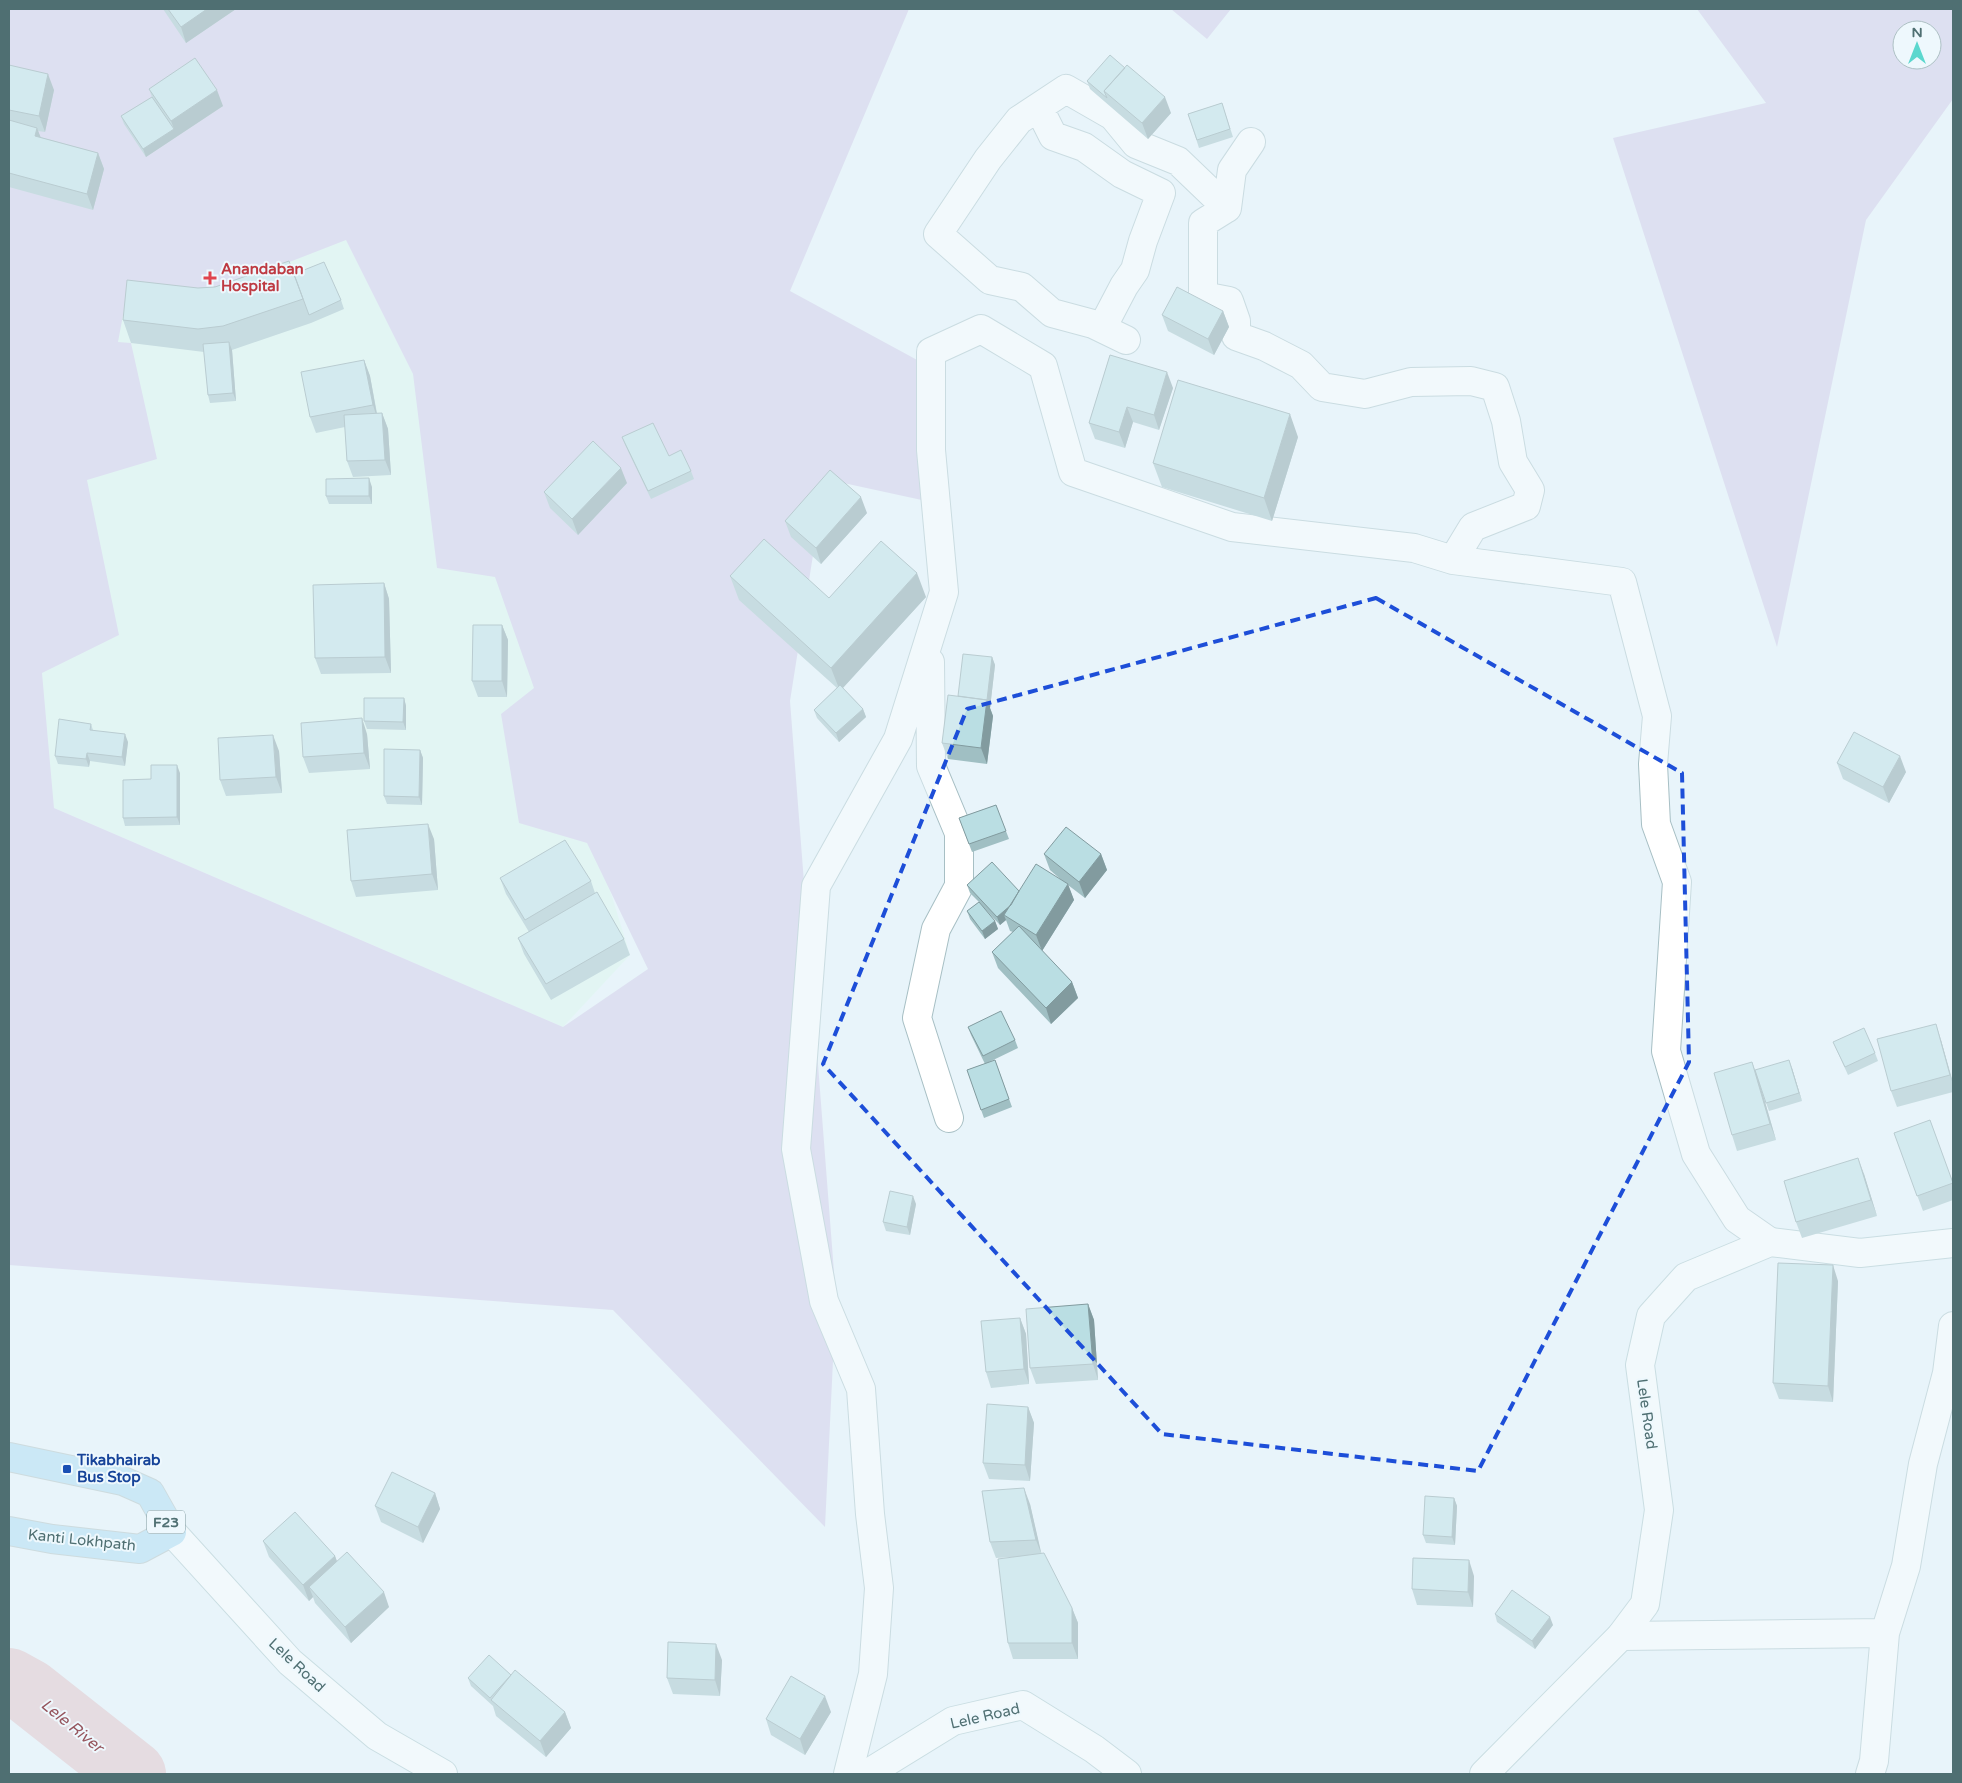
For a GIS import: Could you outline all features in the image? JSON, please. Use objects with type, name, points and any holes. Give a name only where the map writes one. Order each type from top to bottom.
[{"type":"main road","name":"F23","points":[[9,1457],[123,1481],[150,1493],[172,1532]]},
{"type":"main road","name":"Kanti Lokhpath","points":[[9,1531],[52,1539],[140,1549],[172,1532]]},
{"type":"street","points":[[1126,340],[1093,324],[1052,314],[1022,287],[990,280],[938,234],[988,160],[1019,120],[1066,89],[1113,116],[1136,144],[1178,161],[1228,208]]},
{"type":"street","points":[[1039,108],[1053,136],[1084,146],[1122,174],[1160,193],[1135,270],[1124,286],[1102,328]]},
{"type":"street","points":[[1228,208],[1232,170],[1251,142]]},
{"type":"street","points":[[1228,208],[1203,223],[1203,296],[1229,300],[1236,321],[1236,336],[1264,346],[1301,365],[1322,387],[1365,394],[1411,382],[1471,381],[1495,387],[1506,421],[1513,462],[1530,490],[1526,506],[1473,526],[1453,560]]},
{"type":"street","points":[[848,1774],[874,1674],[879,1588],[870,1514],[861,1389],[824,1301],[796,1149],[816,886],[898,739],[944,592],[931,450],[931,352],[981,329],[1043,366],[1073,472],[1232,526],[1414,548],[1453,560],[1622,582],[1657,716],[1653,764],[1656,824],[1678,882],[1666,1051],[1696,1154],[1737,1219],[1770,1242]]},
{"type":"street","points":[[930,638],[931,766],[959,833],[958,886],[936,929],[917,1018],[949,1118]]},
{"type":"street","name":"Lele Road","points":[[1484,1774],[1621,1636],[1645,1604],[1659,1510],[1640,1365],[1651,1316],[1686,1277],[1770,1242],[1860,1253],[1953,1243]]},
{"type":"street","points":[[1870,1774],[1874,1761],[1885,1633],[1906,1566],[1923,1464],[1947,1373],[1953,1326]]},
{"type":"street","name":"Lele Road","points":[[172,1532],[290,1662],[377,1736],[443,1774]]},
{"type":"street","points":[[1621,1636],[1885,1633]]},
{"type":"street","name":"Lele Road","points":[[867,1774],[952,1721],[1023,1705],[1094,1749],[1127,1774]]},
{"type":"highlighted area","points":[[1376,598],[1682,773],[1689,1062],[1478,1471],[1162,1434],[823,1064],[967,709]]},
{"type":"shaded area","name":"Anandaban Hospital","points":[[9,9],[317,9],[505,548],[630,955],[563,1027],[54,808],[9,669]]},
{"type":"shaded area","points":[[9,9],[909,9],[790,291],[919,361],[931,502],[825,479],[790,701],[836,1298],[825,1527],[613,1310],[9,1265]],"holes":[[[346,240],[413,374],[437,568],[495,577],[534,688],[501,714],[519,823],[587,843],[648,969],[563,1027],[54,808],[42,673],[119,635],[87,480],[157,459],[131,343],[118,342],[127,294],[228,286]]]},
{"type":"shaded area","points":[[1171,9],[1231,9],[1207,39]]},
{"type":"shaded area","points":[[1697,9],[1953,9],[1953,99],[1866,220],[1777,647],[1613,138],[1766,103]]},
{"type":"building","points":[[168,9],[207,9],[181,27]]},
{"type":"building","points":[[1110,55],[1125,68],[1104,91],[1107,98],[1087,81]]},
{"type":"building","points":[[195,58],[217,90],[171,121],[149,89]]},
{"type":"building","points":[[9,65],[48,74],[39,116],[9,110]]},
{"type":"building","points":[[1127,65],[1165,97],[1142,123],[1104,91]]},
{"type":"building","points":[[152,97],[174,129],[143,149],[121,116]]},
{"type":"building","points":[[1222,103],[1230,129],[1197,140],[1188,114]]},
{"type":"building","points":[[9,120],[37,128],[35,136],[98,153],[87,194],[9,173]]},
{"type":"building","points":[[289,261],[303,299],[223,326],[198,329],[123,320],[127,280],[198,288],[215,287]]},
{"type":"building","points":[[324,262],[341,300],[309,315],[294,274]]},
{"type":"building","points":[[1177,287],[1223,311],[1208,339],[1162,315]]},
{"type":"building","points":[[229,342],[233,393],[208,395],[203,344]]},
{"type":"building","points":[[1110,355],[1167,372],[1154,415],[1127,407],[1119,432],[1089,423]]},
{"type":"building","points":[[364,360],[373,405],[310,417],[301,372]]},
{"type":"building","points":[[1178,380],[1290,414],[1264,498],[1153,463]]},
{"type":"building","points":[[382,413],[385,460],[347,461],[344,415]]},
{"type":"building","points":[[653,423],[669,456],[681,450],[691,471],[648,491],[622,437]]},
{"type":"building","points":[[593,441],[621,468],[572,519],[544,492]]},
{"type":"building","points":[[830,470],[861,497],[816,548],[785,521]]},
{"type":"building","points":[[369,478],[369,496],[326,496],[326,479]]},
{"type":"building","points":[[764,539],[829,598],[881,541],[917,573],[831,668],[730,576]]},
{"type":"building","points":[[384,583],[385,657],[315,658],[313,585]]},
{"type":"building","points":[[473,625],[502,625],[502,681],[472,681]]},
{"type":"building","points":[[963,654],[992,657],[987,700],[958,696]]},
{"type":"building","points":[[840,685],[863,709],[836,733],[814,710]]},
{"type":"building","points":[[948,695],[987,700],[981,748],[942,743]]},
{"type":"building","points":[[364,698],[404,698],[403,722],[364,721]]},
{"type":"building","points":[[362,718],[364,753],[303,757],[301,723]]},
{"type":"building","points":[[59,719],[91,724],[90,730],[125,734],[122,757],[87,753],[86,759],[55,756]]},
{"type":"building","points":[[1854,732],[1900,756],[1883,787],[1837,763]]},
{"type":"building","points":[[273,735],[276,777],[220,780],[218,738]]},
{"type":"building","points":[[384,749],[420,750],[419,797],[384,796]]},
{"type":"building","points":[[151,765],[177,765],[177,817],[123,818],[123,780],[151,779]]},
{"type":"building","points":[[996,805],[1006,831],[969,844],[959,818]]},
{"type":"building","points":[[428,824],[432,874],[351,881],[347,830]]},
{"type":"building","points":[[1066,827],[1101,854],[1079,882],[1044,854]]},
{"type":"building","points":[[565,840],[591,881],[525,920],[500,878]]},
{"type":"building","points":[[992,862],[1019,891],[1011,905],[997,917],[967,885]]},
{"type":"building","points":[[1036,864],[1068,884],[1036,935],[1004,915]]},
{"type":"building","points":[[597,892],[624,939],[546,984],[518,938]]},
{"type":"building","points":[[979,902],[995,921],[982,931],[967,911]]},
{"type":"building","points":[[1019,926],[1072,982],[1046,1008],[992,952]]},
{"type":"building","points":[[1001,1011],[1015,1040],[983,1056],[968,1027]]},
{"type":"building","points":[[1936,1024],[1950,1075],[1891,1091],[1877,1039]]},
{"type":"building","points":[[1864,1028],[1875,1053],[1845,1067],[1833,1042]]},
{"type":"building","points":[[995,1060],[1009,1099],[981,1110],[967,1070]]},
{"type":"building","points":[[1789,1060],[1799,1093],[1766,1103],[1755,1070]]},
{"type":"building","points":[[1752,1062],[1770,1124],[1732,1135],[1714,1073]]},
{"type":"building","points":[[1930,1120],[1953,1183],[1917,1196],[1894,1133]]},
{"type":"building","points":[[1858,1158],[1871,1200],[1796,1222],[1784,1181]]},
{"type":"building","points":[[890,1191],[913,1196],[907,1227],[883,1222]]},
{"type":"building","points":[[1778,1263],[1833,1265],[1828,1386],[1773,1383]]},
{"type":"building","points":[[1088,1304],[1093,1364],[1030,1368],[1026,1309]]},
{"type":"building","points":[[1020,1318],[1024,1369],[986,1372],[981,1321]]},
{"type":"building","points":[[987,1404],[1028,1407],[1025,1465],[983,1463]]},
{"type":"building","points":[[392,1472],[435,1493],[418,1527],[375,1506]]},
{"type":"building","points":[[1024,1488],[1036,1540],[990,1542],[982,1491]]},
{"type":"building","points":[[1425,1496],[1454,1498],[1452,1537],[1423,1535]]},
{"type":"building","points":[[295,1512],[335,1556],[303,1585],[263,1541]]},
{"type":"building","points":[[347,1552],[384,1592],[345,1627],[309,1587]]},
{"type":"building","points":[[1044,1553],[1072,1608],[1072,1643],[1008,1643],[998,1559]]},
{"type":"building","points":[[1413,1558],[1469,1560],[1468,1592],[1412,1589]]},
{"type":"building","points":[[1512,1590],[1550,1617],[1532,1641],[1495,1614]]},
{"type":"building","points":[[668,1642],[716,1644],[715,1680],[667,1678]]},
{"type":"building","points":[[489,1655],[511,1675],[490,1698],[468,1678]]},
{"type":"building","points":[[515,1670],[565,1712],[540,1741],[491,1700]]},
{"type":"building","points":[[791,1676],[825,1696],[800,1739],[766,1719]]},
{"type":"waterway","name":"Lele River","points":[[9,1681],[29,1692],[133,1774]]},
{"type":"place","name":"Anandaban Hospital","points":[[210,278]]},
{"type":"place","name":"Tikabhairab Bus Stop","points":[[67,1469]]}]
